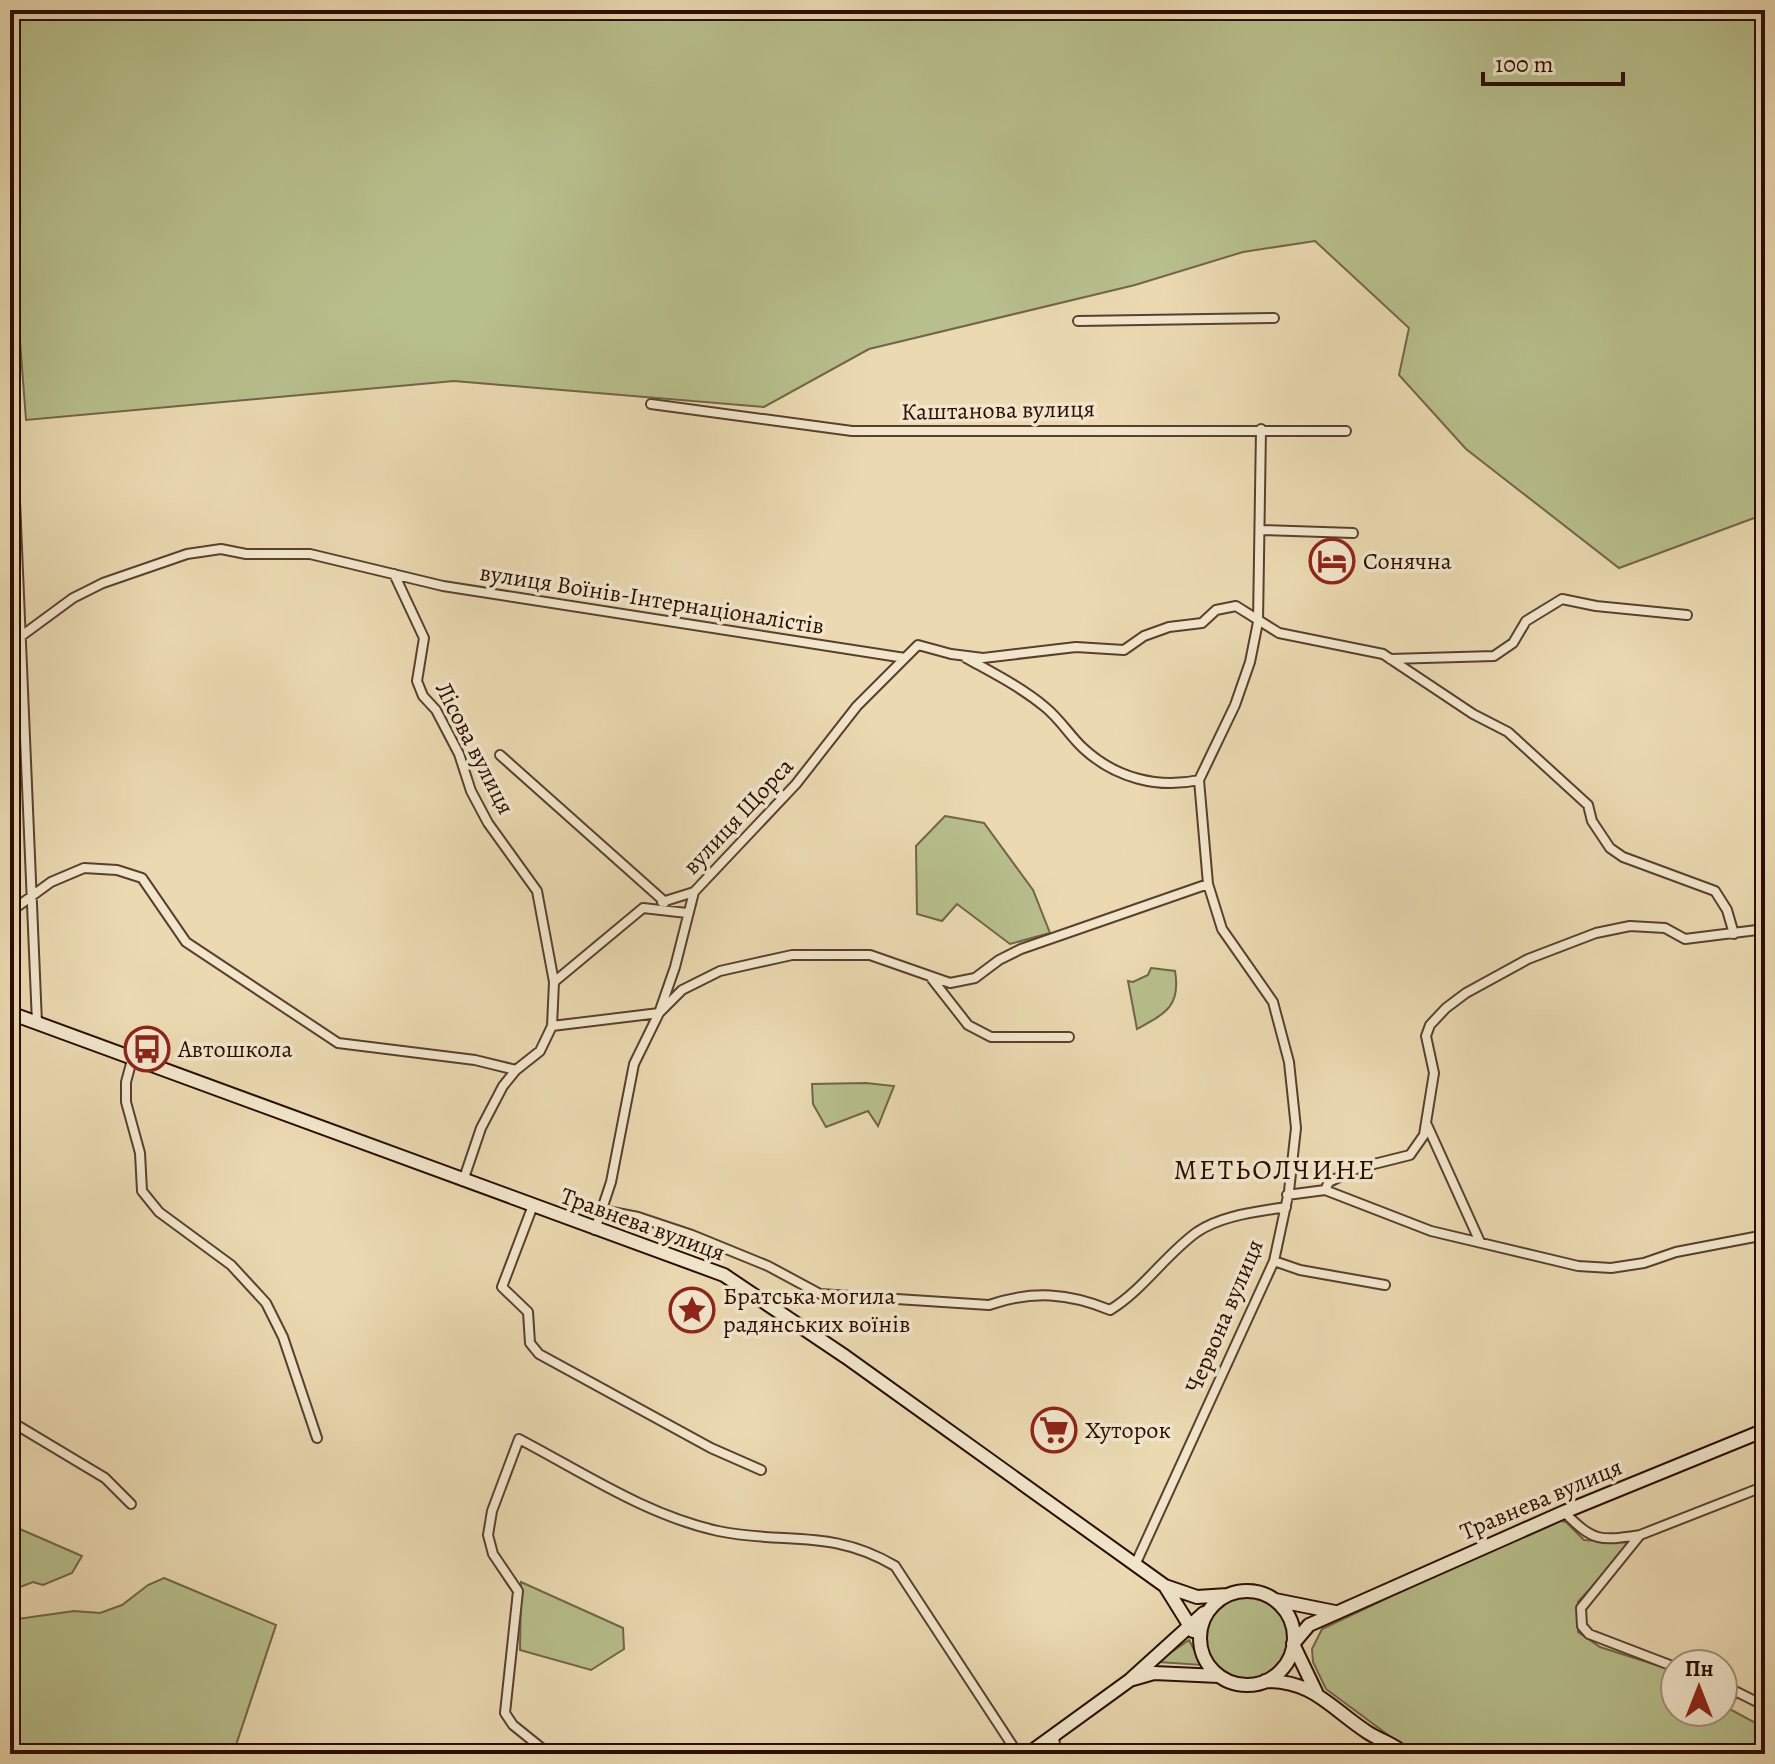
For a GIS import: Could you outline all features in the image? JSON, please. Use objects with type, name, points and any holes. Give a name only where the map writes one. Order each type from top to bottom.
[{"type":"street","points":[[1078,321],[1274,318]]},
{"type":"street","name":"Каштанова вулиця","points":[[651,404],[852,431],[1346,431]]},
{"type":"street","points":[[963,656],[1030,695],[1049,710],[1083,748],[1116,771],[1146,782],[1174,785],[1199,780],[1235,705],[1250,662],[1258,622],[1261,429]]},
{"type":"street","points":[[12,453],[14,613],[20,637],[37,1023]]},
{"type":"street","points":[[1261,530],[1353,533]]},
{"type":"street","name":"вулиця Воїнів-Інтернаціоналістів","points":[[20,637],[73,598],[103,583],[206,550],[310,554],[394,574],[600,613],[905,658]]},
{"type":"street","name":"Лісова вулиця","points":[[394,574],[424,638],[417,681],[423,696],[436,710],[459,754],[471,791],[488,823],[537,891],[554,982],[552,1026]]},
{"type":"street","points":[[1390,659],[1494,656],[1513,643],[1526,621],[1550,604],[1571,598],[1596,606],[1687,615]]},
{"type":"street","points":[[905,658],[918,645],[983,658],[1076,647],[1124,650],[1144,636],[1169,627],[1202,623],[1216,610],[1236,606],[1279,633],[1354,646],[1390,659],[1473,714],[1508,732],[1588,805],[1592,821],[1610,848],[1623,857],[1715,891],[1727,910],[1734,934]]},
{"type":"street","name":"вулиця Щорса","points":[[595,1230],[611,1182],[634,1064],[659,1013],[675,967],[694,892],[741,846],[796,784],[857,706],[905,658]]},
{"type":"street","points":[[500,755],[665,902]]},
{"type":"street","name":"Червона вулиця","points":[[1135,1565],[1274,1261],[1286,1207],[1296,1128],[1289,1062],[1273,1002],[1222,929],[1208,884],[1199,780]]},
{"type":"street","points":[[10,912],[51,882],[84,868],[117,870],[142,878],[186,942],[338,1043],[475,1060],[516,1070]]},
{"type":"street","points":[[463,1182],[481,1128],[503,1086],[516,1070],[540,1051],[552,1026],[659,1013],[682,990],[720,971],[792,955],[870,955],[950,983],[975,978],[999,960],[1021,949],[1208,884]]},
{"type":"street","points":[[554,982],[643,908],[694,892]]},
{"type":"street","points":[[643,908],[687,913]]},
{"type":"street","points":[[1325,1190],[1329,1182],[1358,1168],[1410,1155],[1427,1125],[1434,1073],[1426,1036],[1430,1025],[1466,993],[1528,959],[1596,933],[1630,926],[1665,928],[1685,939],[1765,929]]},
{"type":"street","points":[[932,979],[968,1025],[991,1037],[1069,1037]]},
{"type":"street","name":"Травнева вулиця","points":[[10,1013],[532,1208],[724,1275],[846,1357],[1165,1586]]},
{"type":"street","points":[[132,1060],[126,1082],[126,1102],[140,1153],[142,1191],[159,1212],[231,1265],[266,1303],[298,1375],[317,1438]]},
{"type":"street","points":[[1427,1125],[1480,1242]]},
{"type":"street","points":[[1287,1195],[1325,1190],[1431,1231],[1578,1266],[1611,1268],[1765,1235]]},
{"type":"street","points":[[602,1210],[638,1217],[692,1235],[768,1266],[820,1294],[989,1305],[1012,1297],[1055,1293],[1110,1310],[1131,1298],[1145,1278],[1198,1232],[1222,1220],[1286,1207]]},
{"type":"street","points":[[532,1208],[502,1287],[528,1312],[530,1343],[539,1354],[711,1448],[761,1470]]},
{"type":"street","points":[[1274,1261],[1300,1270],[1385,1285]]},
{"type":"street","points":[[10,1421],[105,1478],[131,1504]]},
{"type":"street","name":"Травнева вулиця","points":[[1293,1644],[1309,1625],[1335,1612],[1564,1512],[1765,1430]]},
{"type":"street","points":[[549,1754],[513,1725],[505,1713],[518,1591],[493,1554],[488,1535],[492,1511],[519,1439],[643,1507],[749,1536],[838,1541],[873,1553],[895,1566],[1018,1754]]},
{"type":"street","points":[[1564,1512],[1587,1535],[1611,1539],[1640,1535],[1765,1486]]},
{"type":"street","points":[[1640,1535],[1581,1608],[1582,1626],[1589,1634],[1609,1645],[1659,1662]]},
{"type":"street","points":[[1165,1586],[1197,1597],[1256,1592],[1275,1600],[1335,1612]]},
{"type":"street","points":[[1165,1586],[1190,1624],[1208,1665],[1219,1676],[1234,1683],[1292,1681],[1316,1692],[1368,1733],[1405,1754]]},
{"type":"street","points":[[1028,1754],[1130,1680],[1190,1624],[1228,1595]]},
{"type":"street","points":[[1275,1600],[1289,1617],[1293,1644],[1316,1692]]},
{"type":"street","points":[[1200,1643],[1202,1623],[1213,1605]]},
{"type":"street","points":[[1265,1681],[1285,1665],[1293,1644]]},
{"type":"street","points":[[1130,1680],[1154,1673],[1219,1676]]},
{"type":"street","points":[[1739,1693],[1765,1706]]},
{"type":"street","points":[[1054,1736],[1056,1754]]},
{"type":"green space","points":[[10,10],[1765,10],[1765,514],[1619,568],[1466,449],[1399,375],[1409,328],[1315,241],[1243,252],[1135,285],[869,349],[764,407],[454,381],[26,420],[10,209]]},
{"type":"green space","points":[[945,816],[984,823],[1033,890],[1050,933],[1010,944],[957,904],[942,921],[917,914],[916,846]]},
{"type":"green space","points":[[1151,968],[1175,971],[1176,993],[1163,1013],[1137,1029],[1128,981],[1148,975]]},
{"type":"green space","points":[[812,1084],[894,1086],[878,1126],[868,1111],[826,1127],[813,1104]]},
{"type":"green space","points":[[1554,1519],[1566,1522],[1584,1540],[1632,1543],[1578,1602],[1578,1632],[1600,1647],[1659,1666],[1659,1728],[1739,1728],[1739,1714],[1765,1728],[1765,1754],[1414,1754],[1326,1689],[1313,1662],[1312,1649],[1322,1629]]},
{"type":"green space","points":[[13,1526],[82,1556],[72,1573],[43,1585],[33,1582],[20,1587],[19,1608],[11,1610]]},
{"type":"green space","points":[[164,1578],[276,1625],[233,1754],[10,1754],[10,1620],[74,1611],[100,1613],[122,1605],[148,1585]]},
{"type":"green space","points":[[521,1582],[623,1628],[624,1649],[591,1670],[520,1650]]},
{"type":"green space","points":[[1247,1597],[1263,1600],[1276,1609],[1285,1622],[1288,1638],[1285,1654],[1276,1667],[1263,1676],[1247,1679],[1231,1676],[1218,1667],[1209,1654],[1206,1638],[1209,1622],[1218,1609],[1231,1600]]},
{"type":"green space","points":[[1189,1640],[1202,1665],[1157,1662]]},
{"type":"place","name":"Сонячна","points":[[1332,561]]},
{"type":"place","name":"Автошкола","points":[[147,1049]]},
{"type":"place","name":"Братська могила радянських воїнів","points":[[692,1310]]},
{"type":"place","name":"Хуторок","points":[[1054,1430]]},
{"type":"district","name":"МЕТЬОЛЧИНЕ","points":[[1275,1170]]}]
